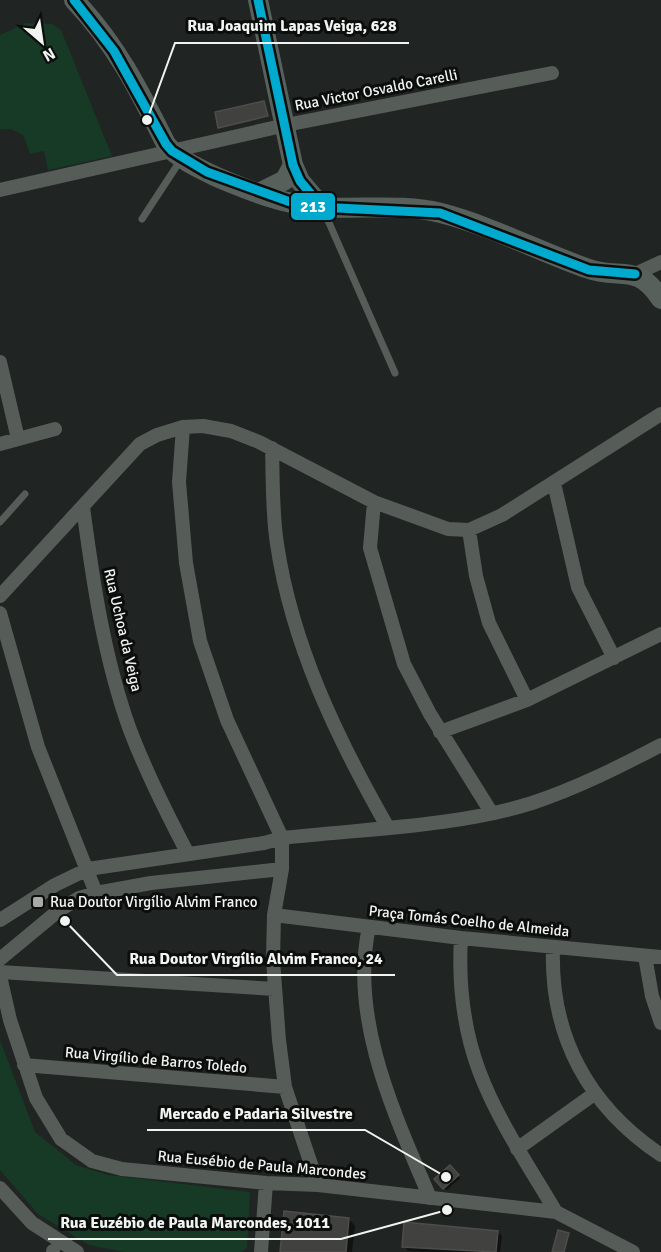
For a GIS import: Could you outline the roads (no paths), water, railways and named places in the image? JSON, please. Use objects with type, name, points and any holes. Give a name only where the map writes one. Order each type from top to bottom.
[{"type":"main road","points":[[74,0],[91,9],[177,155],[207,172],[259,193],[293,203],[322,207],[440,213],[589,270],[635,274],[655,290],[661,299]]},
{"type":"main road","points":[[258,0],[293,165],[300,181],[322,207]]},
{"type":"main road","points":[[259,193],[285,180],[293,165]]},
{"type":"street","name":"Rua Victor Osvaldo Carelli","points":[[0,190],[177,155],[286,125],[552,73]]},
{"type":"street","points":[[635,274],[661,262]]},
{"type":"street","points":[[0,362],[18,439]]},
{"type":"street","points":[[0,596],[140,444],[157,435],[183,427],[203,426],[231,431],[272,448],[374,502],[448,529],[469,530],[502,516],[661,414]]},
{"type":"street","points":[[183,427],[179,482],[186,563],[200,641],[227,720],[282,838],[282,869],[274,915],[275,989],[285,1087],[318,1185]]},
{"type":"street","points":[[0,444],[55,429]]},
{"type":"street","points":[[272,448],[277,542],[303,653],[339,739],[387,826]]},
{"type":"street","points":[[554,483],[578,587],[614,658]]},
{"type":"street","points":[[374,502],[370,548],[388,616],[404,664],[440,732],[491,812]]},
{"type":"street","name":"Rua Uchoa da Veiga","points":[[83,507],[94,586],[110,663],[130,730],[188,854]]},
{"type":"street","points":[[469,530],[476,576],[489,623],[527,700]]},
{"type":"street","points":[[0,612],[38,747],[96,893]]},
{"type":"street","points":[[440,732],[527,700],[661,633]]},
{"type":"street","points":[[0,920],[55,885],[88,869],[282,838],[454,819],[530,804],[597,778],[661,745]]},
{"type":"street","points":[[0,959],[58,910],[79,898],[151,884],[282,869]]},
{"type":"street","name":"Praça Tomás Coelho de Almeida","points":[[274,915],[553,948],[661,957]]},
{"type":"street","points":[[369,927],[366,942],[367,987],[372,1042],[397,1121],[430,1198]]},
{"type":"street","points":[[461,938],[462,993],[471,1051],[488,1097],[556,1212]]},
{"type":"street","points":[[553,948],[553,985],[566,1036],[585,1082],[622,1127],[661,1155]]},
{"type":"street","points":[[645,956],[652,996],[661,1023]]},
{"type":"street","points":[[0,972],[275,989]]},
{"type":"street","name":"Rua Eusébio de Paula Marcondes","points":[[0,976],[24,1065],[36,1098],[51,1126],[71,1148],[92,1161],[122,1169],[266,1183],[318,1185],[556,1212],[633,1252]]},
{"type":"street","name":"Rua Virgílio de Barros Toledo","points":[[24,1065],[285,1087]]},
{"type":"street","points":[[518,1149],[594,1094]]},
{"type":"street","points":[[261,1252],[266,1183]]},
{"type":"street","points":[[0,1188],[40,1230],[53,1252]]},
{"type":"street","points":[[40,1230],[77,1252]]},
{"type":"lane","points":[[142,219],[177,155]]},
{"type":"lane","points":[[322,207],[395,373]]},
{"type":"lane","points":[[0,522],[25,494]]},
{"type":"place","name":"Rua Joaquim Lapas Veiga, 628","points":[[147,120]]},
{"type":"place","name":"Rua Doutor Virgílio Alvim Franco","points":[[38,902]]},
{"type":"place","name":"Rua Doutor Virgílio Alvim Franco, 24","points":[[65,921]]},
{"type":"place","name":"Mercado e Padaria Silvestre","points":[[446,1177]]},
{"type":"place","name":"Rua Euzébio de Paula Marcondes, 1011","points":[[447,1210]]}]
